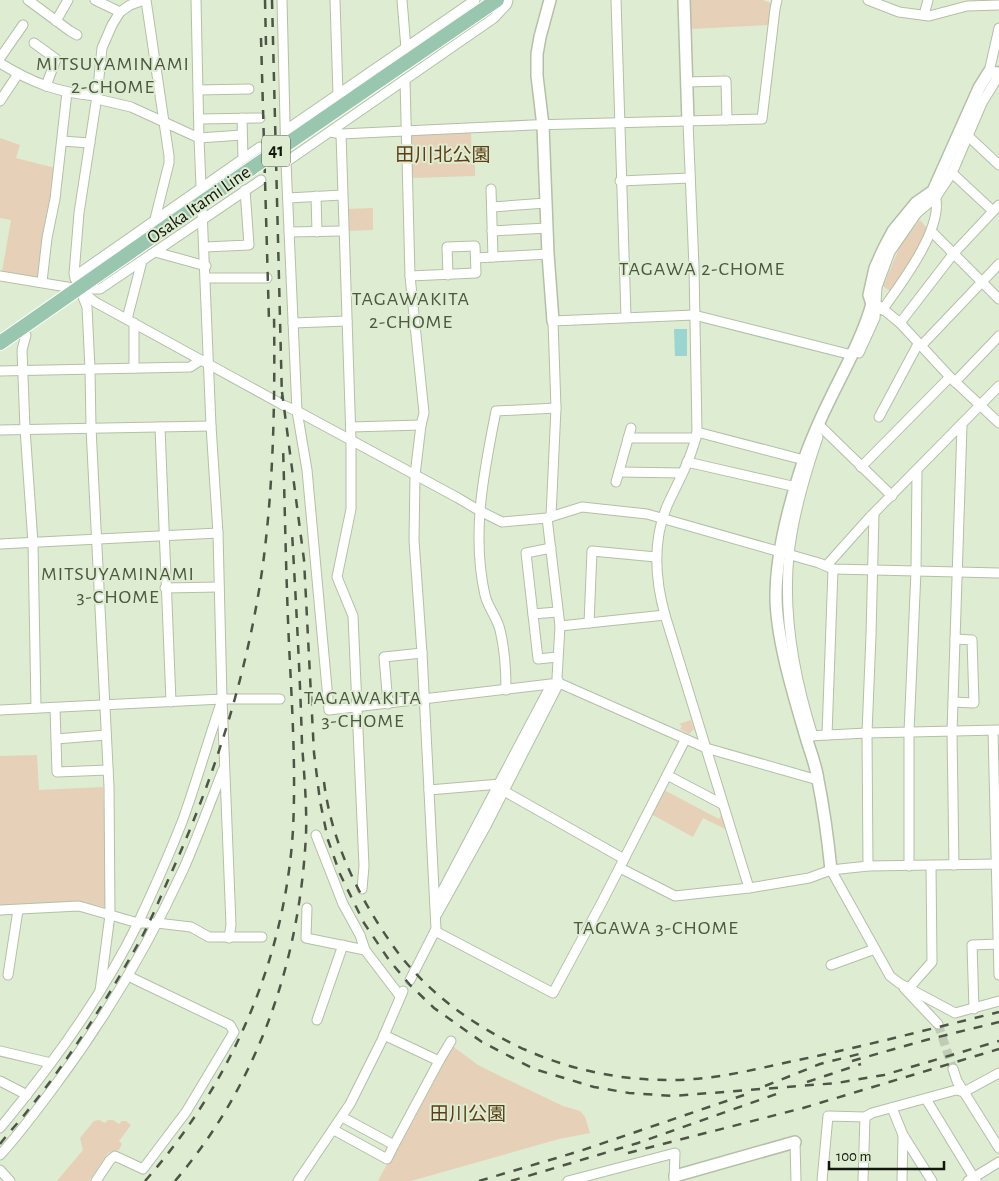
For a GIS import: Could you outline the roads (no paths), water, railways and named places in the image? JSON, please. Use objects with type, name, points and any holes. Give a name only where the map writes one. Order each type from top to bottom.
[{"type":"main road","name":"Osaka Itami Line","points":[[0,343],[77,284],[172,223],[497,0]]},
{"type":"street","points":[[28,0],[77,35]]},
{"type":"street","points":[[56,21],[68,0]]},
{"type":"street","points":[[95,0],[107,3],[120,12]]},
{"type":"street","points":[[100,991],[110,915],[108,770],[96,540],[87,307],[74,274],[79,213],[97,97],[102,48],[120,12],[130,5],[146,0],[169,163],[155,219]]},
{"type":"street","points":[[196,0],[211,426],[218,533],[229,938]]},
{"type":"street","points":[[282,0],[286,162],[297,411],[307,470],[329,710],[555,684],[706,748],[818,780]]},
{"type":"street","points":[[335,0],[338,94]]},
{"type":"street","points":[[402,0],[406,49]]},
{"type":"street","points":[[286,162],[494,18],[507,4],[508,0]]},
{"type":"street","points":[[436,916],[555,684],[556,678],[560,626],[550,548],[549,517],[556,408],[543,126],[537,76],[537,54],[550,0]]},
{"type":"street","points":[[616,0],[620,181],[626,317]]},
{"type":"street","points":[[684,0],[696,435],[687,462],[662,518],[656,557],[656,571],[664,615],[749,888]]},
{"type":"street","points":[[330,132],[341,134],[620,122],[762,119],[777,0]]},
{"type":"street","points":[[868,0],[899,12],[930,16],[968,3],[999,6]]},
{"type":"street","points":[[892,10],[895,0]]},
{"type":"street","points":[[924,15],[928,0]]},
{"type":"street","points":[[286,130],[406,49],[472,1]]},
{"type":"street","points":[[0,58],[23,25]]},
{"type":"street","points":[[999,28],[993,57],[996,73],[952,173],[935,194],[916,203],[893,231],[876,268],[870,295],[877,307],[900,323],[952,379],[999,423]]},
{"type":"street","points":[[34,43],[56,59],[46,86]]},
{"type":"street","points":[[0,63],[18,74],[46,86],[97,97],[131,107],[200,138],[242,135]]},
{"type":"street","points":[[784,554],[796,488],[804,460],[868,316],[904,280],[932,232],[937,206],[935,194],[966,115],[996,73]]},
{"type":"street","points":[[0,101],[18,74]]},
{"type":"street","points":[[405,80],[410,276],[424,413],[415,475],[414,540],[436,904],[435,931],[410,980]]},
{"type":"street","points":[[686,82],[726,81],[727,120]]},
{"type":"street","points":[[198,90],[249,89]]},
{"type":"street","points":[[42,282],[47,238],[55,199],[67,92]]},
{"type":"street","points":[[242,118],[244,158]]},
{"type":"street","points":[[199,119],[260,118]]},
{"type":"street","points":[[341,134],[351,427],[351,509],[337,577],[353,616],[364,866],[362,889]]},
{"type":"street","points":[[967,136],[999,165]]},
{"type":"street","points":[[62,141],[90,143]]},
{"type":"street","points":[[77,284],[78,274],[260,147]]},
{"type":"street","points":[[900,323],[954,253],[996,208],[952,173]]},
{"type":"street","points":[[620,181],[690,178]]},
{"type":"street","points":[[0,276],[42,282],[77,284],[100,289],[261,180]]},
{"type":"street","points":[[491,189],[493,257]]},
{"type":"street","points":[[205,247],[249,245],[245,190]]},
{"type":"street","points":[[288,198],[342,195]]},
{"type":"street","points":[[316,196],[317,232]]},
{"type":"street","points":[[492,207],[546,203]]},
{"type":"street","points":[[492,231],[547,228]]},
{"type":"street","points":[[289,232],[343,231]]},
{"type":"street","points":[[932,232],[999,299]]},
{"type":"street","points":[[410,276],[476,273],[475,246],[446,247],[448,274]]},
{"type":"street","points":[[155,252],[206,266]]},
{"type":"street","points":[[476,258],[548,254]]},
{"type":"street","points":[[134,368],[131,321],[142,261]]},
{"type":"street","points":[[879,417],[920,345],[999,264]]},
{"type":"street","points":[[206,278],[267,278]]},
{"type":"street","points":[[77,284],[95,302],[502,522],[549,517],[582,507],[626,511],[662,518],[830,567],[872,571],[999,574]]},
{"type":"street","points":[[877,307],[872,326],[820,426],[777,575],[777,610],[782,642],[809,736],[826,825],[831,870],[890,976],[938,1024]]},
{"type":"street","points":[[553,321],[694,315],[852,354]]},
{"type":"street","points":[[293,323],[347,320]]},
{"type":"street","points":[[26,335],[22,350],[24,429],[33,543],[36,708]]},
{"type":"street","points":[[861,467],[999,336]]},
{"type":"street","points":[[0,371],[190,367],[201,360]]},
{"type":"street","points":[[827,736],[830,567],[874,514],[999,386]]},
{"type":"street","points":[[506,690],[505,655],[495,614],[489,606],[485,591],[478,538],[480,511],[496,411],[556,408]]},
{"type":"street","points":[[351,427],[421,425]]},
{"type":"street","points":[[0,430],[211,426]]},
{"type":"street","points":[[820,426],[892,496]]},
{"type":"street","points":[[954,865],[952,732],[962,426]]},
{"type":"street","points":[[160,427],[171,702]]},
{"type":"street","points":[[616,482],[631,428]]},
{"type":"street","points":[[628,438],[696,435],[804,460]]},
{"type":"street","points":[[687,462],[796,488]]},
{"type":"street","points":[[909,866],[909,732],[916,571],[917,471]]},
{"type":"street","points":[[619,472],[682,473]]},
{"type":"street","points":[[868,866],[867,733],[872,635],[874,514]]},
{"type":"street","points":[[0,544],[218,533]]},
{"type":"street","points":[[550,548],[526,552],[538,659],[557,657]]},
{"type":"street","points":[[589,623],[592,551],[656,557]]},
{"type":"street","points":[[166,588],[219,586]]},
{"type":"street","points":[[533,614],[557,612]]},
{"type":"street","points":[[560,626],[664,615]]},
{"type":"street","points":[[953,702],[974,703],[972,640],[955,639]]},
{"type":"street","points":[[388,704],[384,657],[422,652]]},
{"type":"street","points":[[0,710],[280,699]]},
{"type":"street","points":[[0,1128],[51,1063],[100,991],[138,924],[182,822],[222,700]]},
{"type":"street","points":[[55,708],[57,772],[108,770]]},
{"type":"street","points":[[809,736],[996,730],[999,975]]},
{"type":"street","points":[[56,739],[106,735]]},
{"type":"street","points":[[435,931],[552,993],[620,868],[686,740]]},
{"type":"street","points":[[0,1155],[38,1109],[68,1068],[128,976],[184,868],[225,765]]},
{"type":"street","points":[[667,775],[722,804]]},
{"type":"street","points":[[429,790],[502,788],[624,859]]},
{"type":"street","points":[[436,904],[502,788]]},
{"type":"street","points":[[298,1181],[350,1104],[384,1035],[401,993],[365,950],[360,934],[343,904],[316,835]]},
{"type":"street","points":[[620,868],[675,896],[749,888],[809,878],[831,870],[868,866],[997,864]]},
{"type":"street","points":[[909,988],[932,962],[930,866]]},
{"type":"street","points":[[0,910],[80,906],[138,924],[157,923],[191,927],[209,937],[262,937]]},
{"type":"street","points":[[307,908],[306,938],[365,950]]},
{"type":"street","points":[[8,975],[18,910]]},
{"type":"street","points":[[974,1009],[972,946],[998,944]]},
{"type":"street","points":[[318,1020],[343,945]]},
{"type":"street","points":[[831,965],[875,949]]},
{"type":"street","points":[[96,1181],[110,1160],[115,1156],[143,1169],[186,1112],[234,1032],[230,1025],[128,976]]},
{"type":"street","points":[[899,983],[955,1013],[999,1001]]},
{"type":"street","points":[[384,1035],[440,1061]]},
{"type":"street","points":[[334,1130],[386,1158],[451,1041]]},
{"type":"street","points":[[0,1051],[51,1063]]},
{"type":"street","points":[[953,1069],[964,1092],[999,1148]]},
{"type":"street","points":[[822,1181],[828,1116],[865,1118],[872,1113],[956,1090],[964,1092],[999,1073]]},
{"type":"street","points":[[0,1081],[27,1095]]},
{"type":"street","points":[[926,1099],[973,1180],[999,1162]]},
{"type":"street","points":[[892,1108],[903,1135],[932,1181]]},
{"type":"street","points":[[342,1117],[394,1145]]},
{"type":"street","points":[[863,1181],[865,1118]]},
{"type":"street","points":[[902,1181],[903,1135]]},
{"type":"street","points":[[568,1181],[674,1153],[674,1178],[794,1142],[796,1181]]},
{"type":"street","points":[[0,1170],[10,1181]]},
{"type":"water","points":[[674,329],[687,329],[687,356],[675,356]]},
{"type":"tunnel","points":[[938,1024],[953,1069]]},
{"type":"railway","points":[[265,0],[266,45]]},
{"type":"railway","points":[[272,0],[282,399]]},
{"type":"railway","points":[[261,38],[269,321]]},
{"type":"railway","points":[[0,1144],[44,1090],[73,1049],[138,944],[185,841],[215,764],[239,685],[263,564],[270,501],[273,438],[274,312]]},
{"type":"railway","points":[[282,392],[304,560],[314,753],[320,801],[328,840],[340,874],[364,923],[389,960],[410,985],[434,1008],[482,1042],[534,1069],[594,1087],[629,1093],[673,1096],[837,1083],[884,1075],[999,1041]]},
{"type":"railway","points":[[145,1181],[176,1143],[203,1104],[228,1062],[248,1018],[265,973],[279,926],[288,878],[294,807],[283,446]]},
{"type":"railway","points":[[175,1181],[204,1143],[230,1104],[251,1062],[269,1019],[284,974],[295,928],[302,881],[306,834],[306,800],[292,532]]},
{"type":"railway","points":[[324,782],[328,805],[341,850],[371,912],[396,950],[418,976],[442,999],[469,1019],[523,1049],[548,1059],[602,1074],[630,1078],[685,1080],[747,1071],[828,1054],[999,1012]]},
{"type":"railway","points":[[852,1061],[999,1022]]},
{"type":"railway","points":[[628,1153],[803,1108],[999,1049]]},
{"type":"railway","points":[[765,1086],[820,1064],[859,1054]]},
{"type":"railway","points":[[807,1082],[861,1064]]},
{"type":"railway","points":[[511,1181],[638,1143],[779,1093]]},
{"type":"railway","points":[[479,1181],[580,1151],[744,1095]]},
{"type":"district","name":"MITSUYAMINAMI 2-CHOME","points":[[113,76]]},
{"type":"district","name":"TAGAWA 2-CHOME","points":[[702,269]]},
{"type":"district","name":"TAGAWAKITA 2-CHOME","points":[[411,310]]},
{"type":"district","name":"MITSUYAMINAMI 3-CHOME","points":[[118,586]]},
{"type":"district","name":"TAGAWAKITA 3-CHOME","points":[[363,710]]},
{"type":"district","name":"TAGAWA 3-CHOME","points":[[656,928]]},
{"type":"park label","name":"田川北公園","points":[[443,155]]},
{"type":"park label","name":"田川公園","points":[[468,1114]]}]
